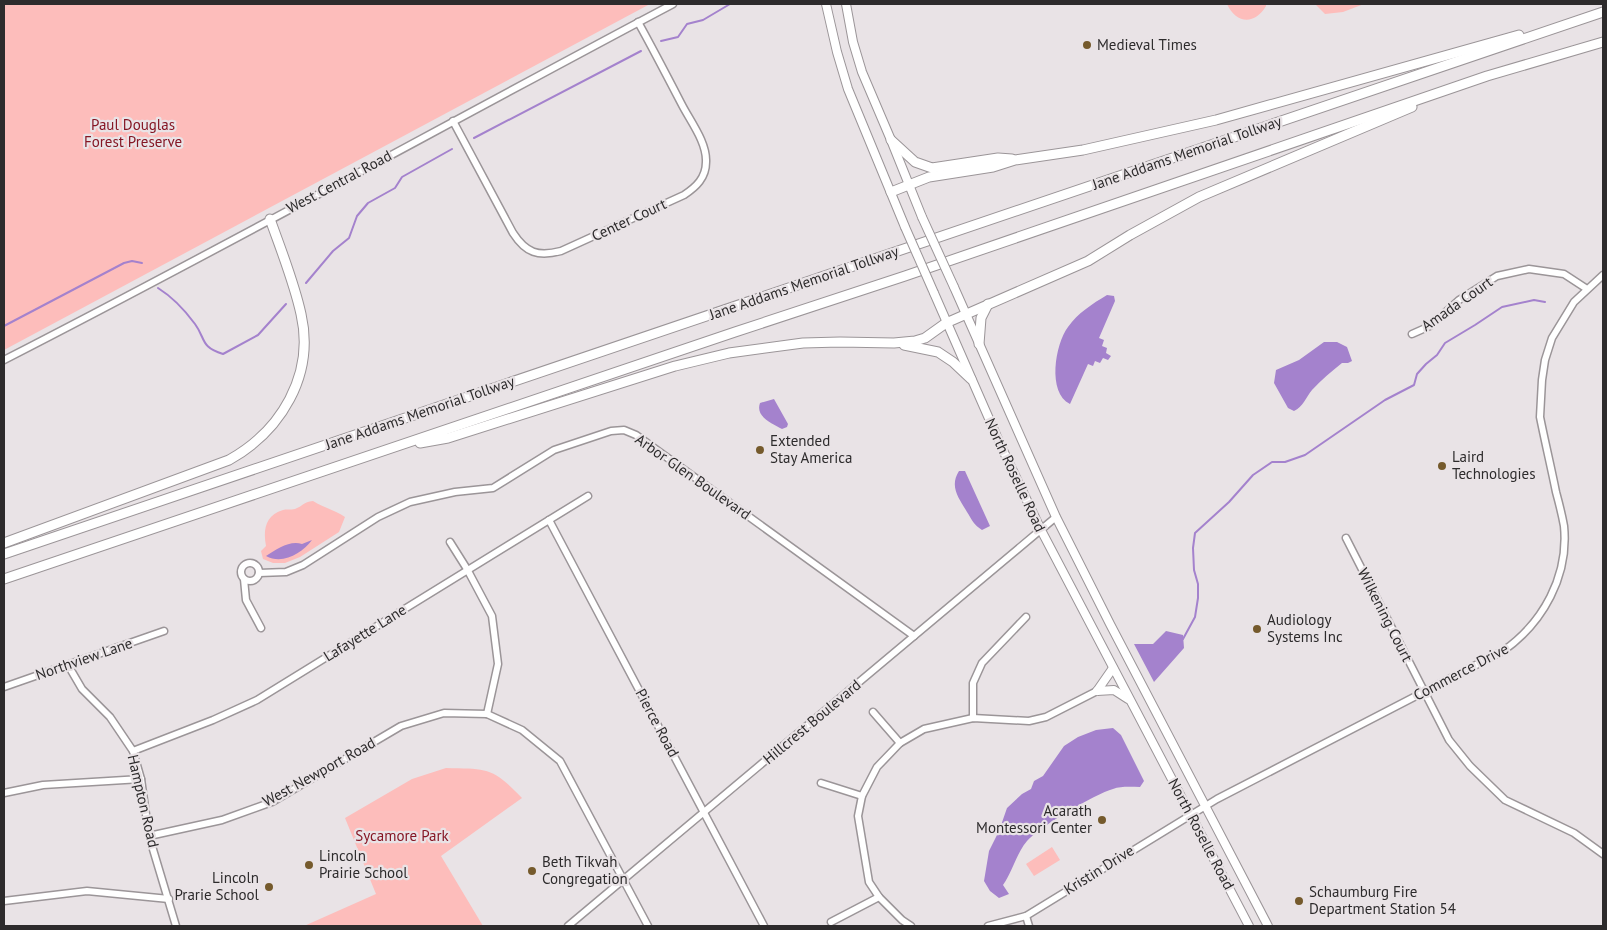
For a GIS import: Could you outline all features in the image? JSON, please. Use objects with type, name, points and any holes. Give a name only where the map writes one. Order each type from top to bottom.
[{"type":"highway","points":[[891,192],[929,177],[993,168],[1014,160],[1083,150],[1216,120],[1603,12]]},
{"type":"highway","name":"Jane Addams Memorial Tollway","points":[[4,554],[1603,12]]},
{"type":"highway","name":"Jane Addams Memorial Tollway","points":[[4,579],[904,276],[1487,76],[1603,42]]},
{"type":"highway","points":[[380,452],[448,438],[675,366],[729,353],[803,343],[894,343],[925,338],[946,323],[1088,261],[1130,235],[1199,197],[1487,76]]},
{"type":"highway","points":[[891,140],[915,162],[932,168],[998,158],[1014,160]]},
{"type":"highway","points":[[4,542],[229,460],[257,442],[273,426],[290,400],[296,386],[300,375],[304,344],[302,315],[270,219]]},
{"type":"highway","points":[[979,344],[981,318],[988,304]]},
{"type":"highway","points":[[894,343],[938,352],[953,362],[971,379]]},
{"type":"main road","name":"North Roselle Road","points":[[826,4],[848,89],[971,379],[1041,530],[1249,926]]},
{"type":"main road","name":"North Roselle Road","points":[[846,4],[857,59],[867,85],[922,217],[1056,517],[1268,926]]},
{"type":"main road","points":[[1097,690],[1113,668]]},
{"type":"main road","points":[[1097,690],[1114,690],[1130,701]]},
{"type":"street","name":"West Central Road","points":[[4,360],[106,308],[673,4]]},
{"type":"street","name":"Center Court","points":[[453,121],[512,233],[526,248],[536,253],[546,254],[561,251],[684,195],[693,189],[703,176],[706,168],[706,152],[638,22]]},
{"type":"street","name":"Amada Court","points":[[1412,334],[1430,326],[1459,300],[1497,276],[1529,269],[1564,274],[1587,289]]},
{"type":"street","name":"Commerce Drive","points":[[1206,805],[1503,651],[1520,639],[1537,620],[1556,584],[1563,562],[1564,526],[1540,418],[1540,399],[1545,360],[1552,338],[1574,302],[1603,274]]},
{"type":"street","name":"Arbor Glen Boulevard","points":[[259,573],[286,572],[303,565],[378,517],[410,502],[455,492],[493,488],[554,450],[611,431],[624,430],[640,437],[914,636]]},
{"type":"street","name":"Lafayette Lane","points":[[133,751],[213,720],[257,700],[588,496]]},
{"type":"street","name":"Hillcrest Boulevard","points":[[568,926],[1056,517]]},
{"type":"street","name":"Pierce Road","points":[[549,520],[764,926]]},
{"type":"street","name":"Wilkening Court","points":[[1346,538],[1449,740],[1470,766],[1505,800],[1574,833],[1603,854]]},
{"type":"street","points":[[450,542],[492,616],[498,664],[487,714],[522,730],[560,761],[648,926]]},
{"type":"street","name":"Arbor Glen Boulevard","points":[[248,564],[256,565],[259,573],[254,580],[248,581],[244,579],[242,571],[248,564]]},
{"type":"street","points":[[244,579],[246,600],[261,628]]},
{"type":"street","points":[[973,718],[973,683],[982,663],[1026,616]]},
{"type":"street","name":"Northview Lane","points":[[4,687],[164,630]]},
{"type":"street","name":"Hampton Road","points":[[68,665],[82,689],[110,717],[133,751],[141,779],[149,836],[176,926]]},
{"type":"street","points":[[911,926],[879,898],[869,882],[858,816],[862,796],[876,767],[900,743],[924,729],[973,718],[1029,721],[1046,717],[1097,690]]},
{"type":"street","points":[[873,712],[900,743]]},
{"type":"street","name":"West Newport Road","points":[[149,836],[222,820],[272,802],[401,726],[444,713],[487,714]]},
{"type":"street","points":[[4,794],[43,785],[141,779]]},
{"type":"street","points":[[821,783],[862,796]]},
{"type":"street","name":"Kristin Drive","points":[[988,926],[1026,916],[1206,805]]},
{"type":"street","points":[[4,901],[87,891],[169,899]]},
{"type":"street","points":[[830,922],[879,898]]},
{"type":"street","points":[[1026,916],[1029,926]]},
{"type":"green space","name":"Paul Douglas Forest Preserve","points":[[4,4],[650,4],[4,350]]},
{"type":"green space","points":[[1227,4],[1266,4],[1266,6],[1257,17],[1246,20],[1235,15]]},
{"type":"green space","points":[[1315,4],[1364,4],[1343,12],[1325,14]]},
{"type":"green space","points":[[313,501],[345,517],[339,532],[300,557],[285,563],[273,563],[263,559],[261,551],[266,546],[265,529],[272,516],[277,512],[295,509],[307,502]]},
{"type":"green space","name":"Sycamore Park","points":[[446,768],[481,770],[496,775],[522,798],[441,856],[483,926],[304,926],[376,894],[345,818],[412,779]]},
{"type":"green space","points":[[1052,847],[1060,860],[1034,876],[1026,864]]},
{"type":"shaded area","points":[[1107,295],[1114,296],[1115,301],[1099,338],[1104,340],[1102,346],[1107,348],[1106,353],[1111,356],[1108,360],[1103,358],[1100,363],[1095,361],[1093,366],[1088,364],[1070,404],[1058,390],[1056,379],[1057,356],[1063,335],[1076,317]]},
{"type":"shaded area","points":[[1324,342],[1337,342],[1347,347],[1352,361],[1342,363],[1312,390],[1300,407],[1294,411],[1288,408],[1274,383],[1276,370],[1299,360]]},
{"type":"shaded area","points":[[774,399],[788,424],[787,427],[782,429],[765,419],[760,412],[760,403]]},
{"type":"shaded area","points":[[959,471],[965,471],[990,526],[982,530],[972,520],[956,492],[955,482]]},
{"type":"shaded area","points":[[312,540],[292,556],[279,559],[266,556],[288,544],[302,544]]},
{"type":"shaded area","points":[[1166,631],[1183,635],[1184,648],[1154,682],[1134,644],[1153,644]]},
{"type":"shaded area","points":[[1113,728],[1121,735],[1144,781],[1140,787],[1119,787],[1105,792],[1068,812],[1033,835],[1023,846],[1003,885],[1009,894],[999,898],[990,891],[984,881],[989,851],[999,831],[1007,808],[1022,794],[1031,789],[1034,781],[1043,776],[1064,746],[1078,737],[1096,730]]},
{"type":"waterway","points":[[661,41],[678,37],[687,24],[703,20],[730,4]]},
{"type":"waterway","points":[[474,138],[641,51]]},
{"type":"waterway","points":[[306,283],[333,251],[349,238],[357,216],[368,203],[395,188],[402,177],[452,149]]},
{"type":"waterway","points":[[4,326],[124,263],[132,261],[142,263]]},
{"type":"waterway","points":[[158,288],[187,313],[207,345],[223,354],[258,335],[286,304]]},
{"type":"waterway","points":[[1183,639],[1195,617],[1198,598],[1198,584],[1194,570],[1193,548],[1195,533],[1229,502],[1253,475],[1272,462],[1285,462],[1305,455],[1385,400],[1414,385],[1417,374],[1437,355],[1445,343],[1502,307],[1534,300],[1545,302]]},
{"type":"place","name":"Medieval Times","points":[[1087,45]]},
{"type":"place","name":"Extended Stay America","points":[[760,450]]},
{"type":"place","name":"Laird Technologies","points":[[1442,466]]},
{"type":"place","name":"Audiology Systems Inc","points":[[1257,629]]},
{"type":"place","name":"Acarath Montessori Center","points":[[1102,820]]},
{"type":"place","name":"Lincoln Prairie School","points":[[309,865]]},
{"type":"place","name":"Beth Tikvah Congregation","points":[[532,871]]},
{"type":"place","name":"Lincoln Prarie School","points":[[269,887]]},
{"type":"place","name":"Schaumburg Fire Department Station 54","points":[[1299,901]]}]
